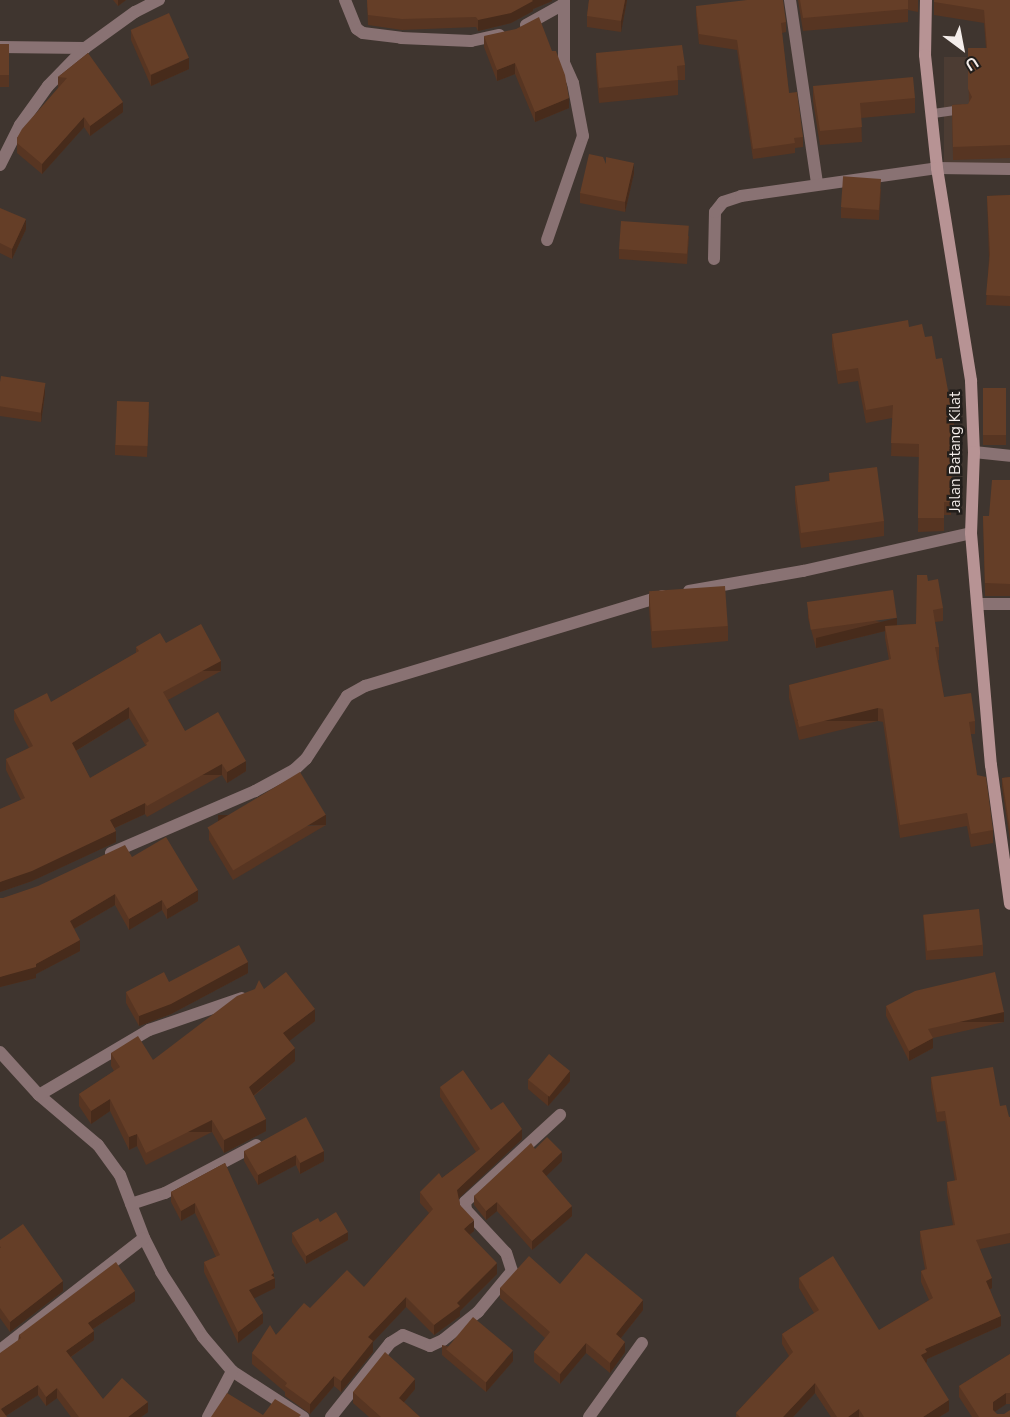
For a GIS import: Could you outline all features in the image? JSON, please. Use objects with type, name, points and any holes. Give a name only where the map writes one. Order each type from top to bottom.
[{"type":"street","points":[[0,165],[32,106],[48,86],[85,48],[135,12],[159,0]]},
{"type":"street","points":[[345,0],[353,21],[363,33],[402,38],[471,41],[514,31],[563,2],[564,63],[573,83],[583,136],[547,240]]},
{"type":"street","points":[[790,0],[817,183]]},
{"type":"street","name":"Jalan Batang Kilat","points":[[926,0],[925,55],[933,113],[937,168],[970,381],[974,452],[971,533],[991,765],[1010,904]]},
{"type":"street","points":[[0,47],[85,48]]},
{"type":"street","points":[[714,259],[715,212],[723,202],[741,196],[817,183],[937,168],[1010,169]]},
{"type":"street","points":[[974,452],[1010,456]]},
{"type":"street","points":[[96,861],[255,791],[294,770],[306,759],[347,696],[364,686],[656,597],[803,571],[971,533]]},
{"type":"street","points":[[978,603],[1010,604]]},
{"type":"street","points":[[39,1095],[149,1030],[249,996]]},
{"type":"street","points":[[0,1052],[39,1095],[98,1145],[120,1175],[144,1238],[161,1272],[203,1337],[232,1371],[303,1417]]},
{"type":"street","points":[[332,1417],[390,1343],[403,1335],[430,1346],[443,1340],[478,1312],[512,1271],[506,1253],[466,1210],[465,1202],[560,1115]]},
{"type":"street","points":[[131,1204],[165,1193],[266,1140]]},
{"type":"street","points":[[0,1350],[144,1238]]},
{"type":"street","points":[[589,1417],[642,1343]]},
{"type":"street","points":[[208,1417],[232,1371]]},
{"type":"lane","points":[[933,113],[966,108]]},
{"type":"shaded area","points":[[944,57],[1010,57],[1010,163],[944,163]]},
{"type":"building","points":[[367,0],[533,1],[511,13],[478,20],[476,17],[402,19],[368,15]]},
{"type":"building","points":[[589,0],[625,0],[621,21],[587,16]]},
{"type":"building","points":[[747,0],[783,0],[786,22],[781,23],[789,93],[797,92],[803,137],[794,138],[795,143],[753,149],[737,40],[699,34],[696,6]]},
{"type":"building","points":[[800,0],[908,0],[908,9],[803,18]]},
{"type":"building","points":[[934,0],[1010,0],[1010,145],[953,147],[952,105],[968,104],[972,97],[968,89],[968,48],[987,48],[984,10],[934,2]]},
{"type":"building","points":[[169,13],[189,58],[151,75],[131,30]]},
{"type":"building","points":[[539,17],[552,51],[556,51],[565,75],[569,98],[535,112],[515,63],[497,70],[484,36],[516,29]]},
{"type":"building","points":[[0,44],[9,44],[9,75],[0,75]]},
{"type":"building","points":[[682,45],[685,65],[677,66],[678,80],[599,88],[596,53]]},
{"type":"building","points":[[88,53],[123,102],[90,126],[84,117],[42,164],[17,143],[17,138],[22,129],[67,78],[58,77]]},
{"type":"building","points":[[913,77],[915,98],[860,103],[862,127],[820,131],[813,86]]},
{"type":"building","points":[[589,154],[603,157],[606,164],[606,157],[634,163],[625,202],[580,193]]},
{"type":"building","points":[[843,176],[881,179],[879,210],[841,207]]},
{"type":"building","points":[[1010,195],[1010,296],[986,295],[990,254],[987,196]]},
{"type":"building","points":[[0,208],[26,219],[12,249],[0,243]]},
{"type":"building","points":[[621,221],[689,226],[687,254],[619,249]]},
{"type":"building","points":[[908,320],[909,327],[922,324],[925,337],[932,336],[936,359],[942,358],[958,445],[952,445],[951,502],[944,502],[944,518],[918,518],[919,444],[891,443],[893,405],[866,410],[858,368],[838,371],[832,334]]},
{"type":"building","points":[[1,376],[45,383],[41,413],[0,406]]},
{"type":"building","points":[[983,388],[1006,388],[1006,435],[983,435]]},
{"type":"building","points":[[117,401],[149,402],[147,446],[115,445]]},
{"type":"building","points":[[877,467],[884,521],[801,533],[795,486],[830,481],[829,473]]},
{"type":"building","points":[[992,480],[1010,480],[1010,584],[985,583],[983,516],[989,516]]},
{"type":"building","points":[[917,575],[927,575],[928,581],[938,579],[943,608],[933,610],[939,647],[935,647],[944,697],[971,693],[975,721],[969,722],[977,775],[986,777],[993,830],[971,834],[967,813],[900,825],[883,709],[878,708],[799,727],[789,685],[891,659],[885,626],[916,624]]},
{"type":"building","points":[[725,586],[728,626],[652,631],[649,591]]},
{"type":"building","points":[[893,590],[897,618],[811,630],[807,602]]},
{"type":"building","points":[[201,624],[221,661],[163,692],[185,731],[218,712],[246,761],[227,772],[222,764],[147,806],[145,803],[110,820],[116,831],[32,871],[0,882],[0,809],[25,798],[6,759],[33,746],[14,710],[47,693],[51,702],[139,651],[136,647],[160,633],[166,643]],"holes":[[[129,707],[149,741],[147,745],[90,778],[72,743]]]},
{"type":"building","points":[[300,772],[326,815],[233,870],[207,828]]},
{"type":"building","points":[[1010,777],[1010,830],[1002,778]]},
{"type":"building","points":[[166,837],[198,890],[167,909],[162,900],[129,919],[115,894],[70,921],[80,940],[36,964],[36,967],[0,977],[0,898],[38,886],[125,845],[132,857]]},
{"type":"building","points":[[979,909],[983,945],[927,951],[923,915]]},
{"type":"building","points":[[239,945],[248,962],[171,1004],[139,1016],[126,992],[164,972],[169,982]]},
{"type":"building","points":[[286,972],[315,1009],[283,1033],[295,1048],[249,1087],[266,1119],[224,1140],[212,1120],[146,1153],[137,1134],[129,1137],[110,1099],[91,1111],[79,1094],[120,1067],[111,1053],[138,1036],[153,1060],[237,996],[255,989],[259,980],[264,989]]},
{"type":"building","points":[[995,972],[1004,1012],[928,1029],[933,1038],[909,1051],[886,1006],[915,991]]},
{"type":"building","points":[[549,1054],[570,1071],[549,1097],[528,1080]]},
{"type":"building","points":[[993,1067],[1000,1106],[1006,1105],[1010,1117],[1010,1233],[976,1240],[992,1278],[986,1281],[1001,1316],[925,1349],[927,1352],[921,1355],[949,1400],[923,1417],[864,1417],[859,1409],[848,1417],[837,1417],[815,1383],[783,1417],[740,1417],[736,1413],[793,1352],[782,1334],[819,1310],[799,1278],[833,1256],[879,1330],[933,1298],[921,1271],[927,1269],[920,1231],[955,1225],[947,1182],[957,1180],[945,1111],[937,1112],[931,1077]]},
{"type":"building","points":[[463,1070],[491,1110],[503,1102],[522,1129],[457,1190],[460,1205],[474,1220],[464,1229],[497,1263],[457,1303],[460,1306],[434,1325],[406,1297],[368,1337],[373,1341],[341,1381],[334,1376],[310,1404],[285,1386],[287,1383],[252,1353],[270,1325],[276,1335],[304,1303],[310,1308],[347,1270],[364,1287],[433,1209],[420,1192],[439,1173],[442,1178],[480,1149],[440,1087]]},
{"type":"building","points":[[306,1117],[324,1151],[300,1163],[296,1155],[258,1175],[244,1151]]},
{"type":"building","points":[[547,1137],[562,1152],[542,1171],[572,1206],[532,1241],[497,1202],[486,1211],[474,1196],[531,1143],[535,1149]]},
{"type":"building","points":[[225,1163],[274,1273],[271,1275],[275,1278],[249,1290],[263,1313],[238,1332],[204,1262],[220,1255],[195,1203],[181,1211],[171,1192]]},
{"type":"building","points":[[336,1212],[348,1232],[306,1256],[292,1233],[318,1218],[320,1222]]},
{"type":"building","points":[[23,1224],[63,1281],[10,1322],[0,1308],[0,1240]]},
{"type":"building","points":[[586,1253],[643,1300],[616,1334],[625,1342],[610,1363],[586,1343],[560,1374],[534,1352],[550,1332],[500,1288],[529,1256],[560,1284]]},
{"type":"building","points":[[116,1262],[135,1291],[88,1323],[94,1331],[66,1351],[103,1399],[122,1378],[148,1402],[128,1417],[79,1417],[57,1388],[46,1397],[38,1385],[1,1409],[7,1417],[0,1417],[0,1353],[21,1338],[19,1335]]},
{"type":"building","points":[[473,1317],[513,1350],[486,1383],[446,1349]]},
{"type":"building","points":[[385,1352],[415,1379],[399,1398],[420,1417],[381,1417],[353,1392]]},
{"type":"building","points":[[1010,1354],[1010,1393],[1006,1393],[993,1402],[993,1410],[997,1414],[1004,1414],[1010,1410],[1010,1417],[979,1417],[959,1386]]},
{"type":"building","points":[[227,1393],[263,1415],[275,1399],[301,1415],[299,1417],[211,1417]]}]
